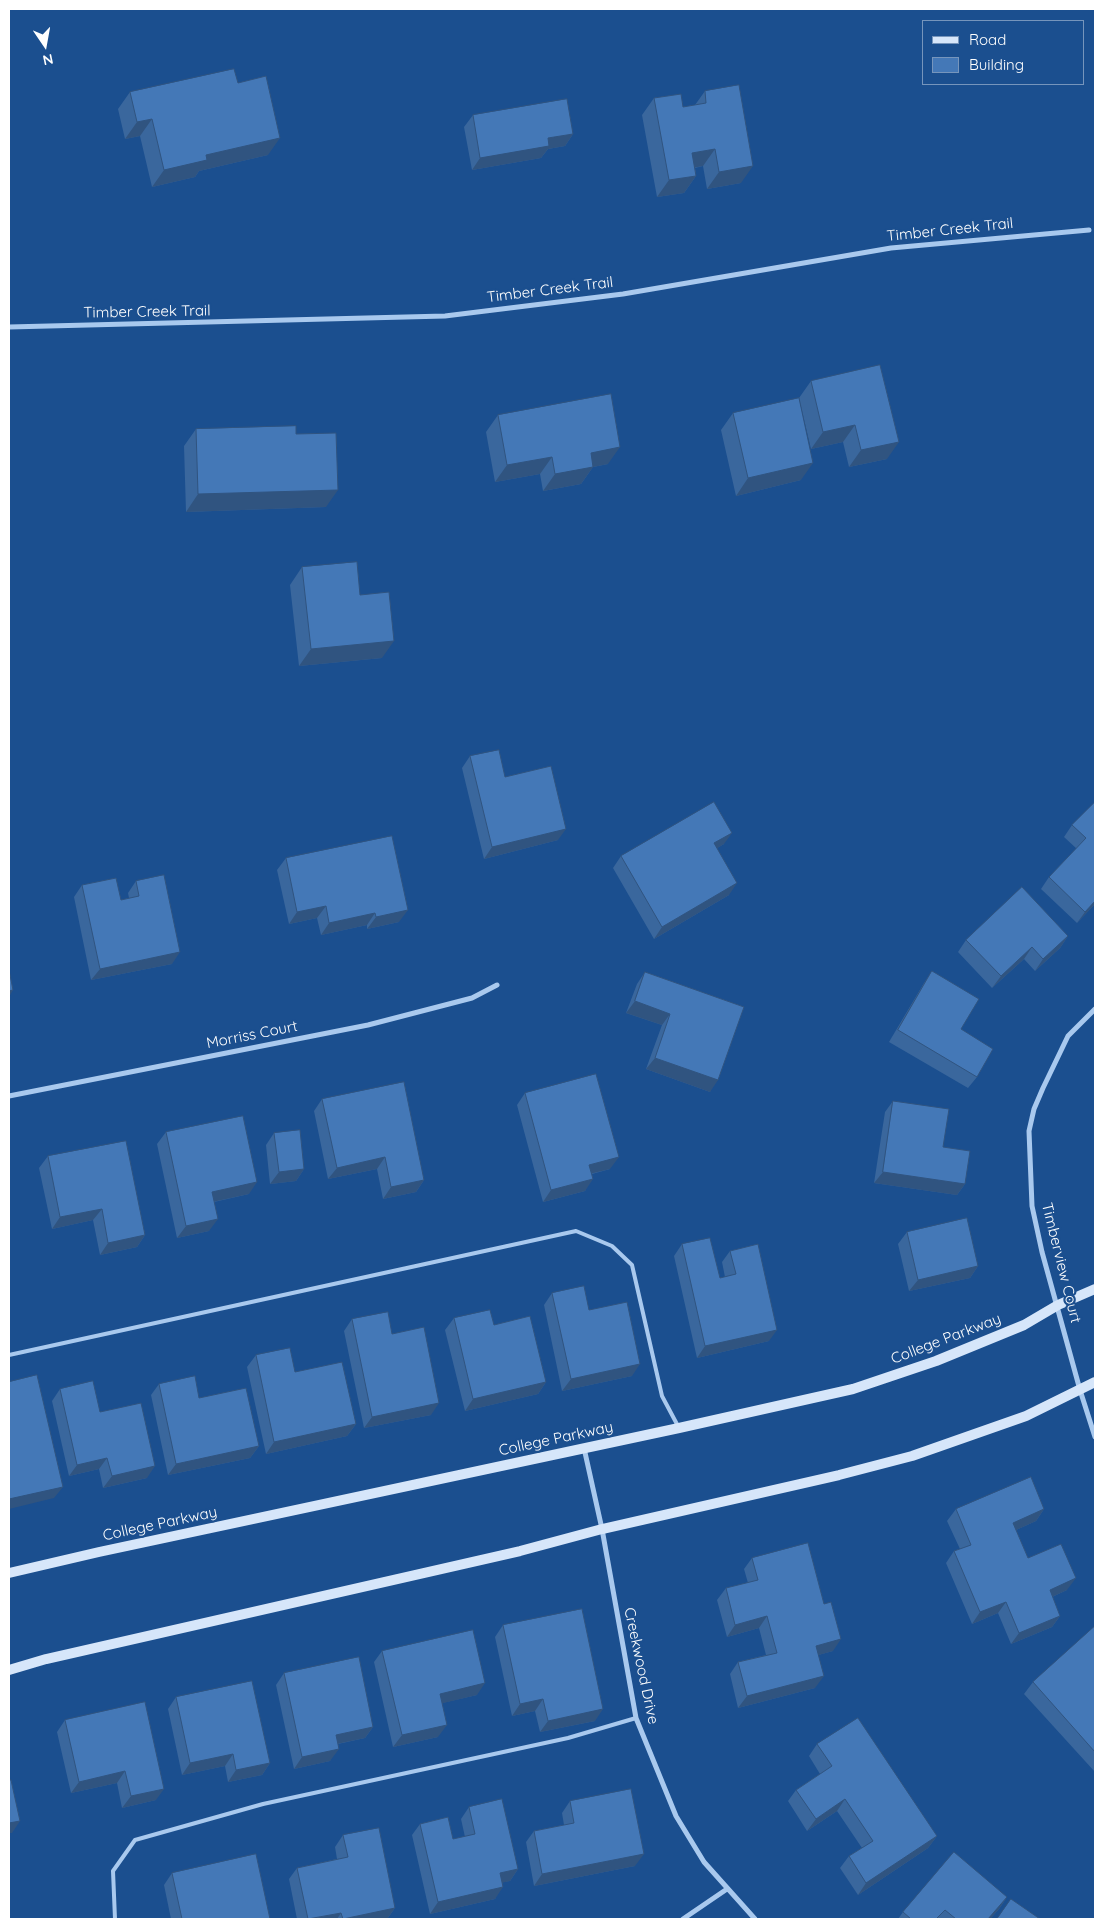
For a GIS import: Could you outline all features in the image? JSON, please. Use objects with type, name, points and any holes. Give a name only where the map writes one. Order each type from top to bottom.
[{"type":"main road","name":"College Parkway","points":[[9,1574],[99,1552],[679,1428],[852,1389],[954,1354],[1024,1325],[1058,1305],[1095,1288]]},
{"type":"main road","points":[[9,1670],[46,1659],[520,1551],[602,1529],[839,1475],[912,1456],[1026,1416],[1095,1382]]},
{"type":"street","name":"Timber Creek Trail","points":[[9,327],[445,316],[623,294],[891,248],[1089,230]]},
{"type":"street","name":"Morriss Court","points":[[9,1096],[368,1025],[472,998],[497,985]]},
{"type":"street","name":"Timberview Court","points":[[1095,1009],[1068,1036],[1037,1102],[1029,1132],[1032,1206],[1042,1252],[1095,1437]]},
{"type":"street","name":"Creekwood Drive","points":[[584,1448],[602,1529],[636,1718],[676,1816],[704,1862],[755,1919]]},
{"type":"street","points":[[683,1919],[727,1889]]},
{"type":"lane","points":[[9,1355],[576,1230],[612,1246],[632,1264],[662,1396],[679,1428]]},
{"type":"lane","points":[[115,1919],[113,1871],[135,1840],[263,1804],[568,1738],[636,1718]]},
{"type":"building","points":[[234,69],[238,83],[266,76],[280,138],[206,155],[207,160],[164,170],[152,119],[137,122],[130,92]]},
{"type":"building","points":[[739,85],[753,166],[719,172],[715,149],[692,153],[696,176],[669,180],[654,98],[681,94],[683,107],[706,103],[705,91]]},
{"type":"building","points":[[567,99],[573,134],[548,138],[549,146],[480,158],[473,115]]},
{"type":"building","points":[[880,365],[899,442],[861,450],[855,425],[823,432],[811,381]]},
{"type":"building","points":[[611,394],[620,447],[591,453],[593,467],[555,474],[552,457],[507,465],[498,415]]},
{"type":"building","points":[[799,398],[813,463],[748,478],[733,413]]},
{"type":"building","points":[[296,426],[296,434],[336,433],[338,490],[198,494],[196,429]]},
{"type":"building","points":[[357,562],[360,595],[389,592],[394,641],[311,649],[302,567]]},
{"type":"building","points":[[499,750],[505,777],[551,766],[566,829],[492,847],[470,756]]},
{"type":"building","points":[[714,802],[732,833],[714,843],[737,883],[662,927],[621,856]]},
{"type":"building","points":[[1095,802],[1095,901],[1085,912],[1049,877],[1086,838],[1072,825]]},
{"type":"building","points":[[392,836],[408,910],[376,917],[375,913],[329,923],[326,906],[297,912],[286,858]]},
{"type":"building","points":[[164,875],[180,952],[100,969],[82,885],[116,878],[121,900],[139,896],[136,881]]},
{"type":"building","points":[[1022,887],[1068,936],[1043,959],[1032,947],[1001,976],[966,940]]},
{"type":"building","points":[[9,970],[13,990],[9,991]]},
{"type":"building","points":[[932,971],[979,999],[961,1029],[993,1049],[977,1077],[898,1030]]},
{"type":"building","points":[[645,972],[744,1007],[718,1080],[655,1058],[670,1014],[635,1001]]},
{"type":"building","points":[[596,1074],[619,1157],[589,1165],[593,1179],[551,1190],[525,1093]]},
{"type":"building","points":[[404,1082],[424,1180],[391,1187],[385,1157],[337,1168],[322,1099]]},
{"type":"building","points":[[893,1101],[949,1109],[943,1147],[970,1151],[965,1184],[883,1172]]},
{"type":"building","points":[[243,1116],[257,1182],[212,1192],[218,1219],[186,1226],[166,1132]]},
{"type":"building","points":[[300,1130],[304,1169],[279,1172],[274,1133]]},
{"type":"building","points":[[126,1141],[145,1235],[108,1243],[102,1209],[60,1217],[48,1156]]},
{"type":"building","points":[[967,1218],[978,1266],[918,1280],[907,1232]]},
{"type":"building","points":[[710,1238],[720,1278],[736,1274],[730,1251],[758,1244],[777,1330],[705,1346],[682,1244]]},
{"type":"building","points":[[584,1286],[589,1310],[627,1302],[640,1364],[571,1379],[552,1293]]},
{"type":"building","points":[[490,1310],[494,1325],[530,1316],[546,1382],[473,1399],[454,1318]]},
{"type":"building","points":[[388,1312],[392,1334],[424,1327],[439,1403],[372,1417],[352,1319]]},
{"type":"building","points":[[290,1348],[295,1372],[342,1362],[356,1424],[274,1442],[256,1355]]},
{"type":"building","points":[[37,1375],[63,1487],[9,1499],[9,1382]]},
{"type":"building","points":[[195,1376],[199,1398],[246,1388],[259,1446],[176,1464],[159,1384]]},
{"type":"building","points":[[93,1381],[100,1412],[141,1403],[155,1466],[112,1476],[107,1458],[77,1465],[60,1389]]},
{"type":"building","points":[[1031,1477],[1044,1509],[1013,1523],[1028,1558],[1061,1544],[1076,1578],[1050,1590],[1060,1616],[1019,1633],[1006,1602],[980,1612],[954,1551],[971,1545],[956,1509]]},
{"type":"building","points":[[808,1543],[824,1604],[831,1602],[841,1639],[816,1646],[824,1676],[747,1696],[738,1662],[777,1653],[767,1616],[735,1625],[726,1588],[758,1580],[752,1558]]},
{"type":"building","points":[[582,1609],[603,1709],[548,1721],[543,1699],[520,1704],[503,1625]]},
{"type":"building","points":[[1095,1626],[1095,1752],[1033,1682]]},
{"type":"building","points":[[473,1630],[485,1683],[440,1694],[447,1725],[402,1735],[382,1651]]},
{"type":"building","points":[[359,1657],[373,1727],[336,1735],[339,1749],[302,1757],[284,1673]]},
{"type":"building","points":[[252,1681],[270,1763],[236,1770],[233,1754],[190,1763],[176,1697]]},
{"type":"building","points":[[145,1702],[164,1789],[131,1796],[125,1771],[79,1782],[65,1720]]},
{"type":"building","points":[[858,1718],[937,1836],[866,1883],[849,1856],[873,1841],[845,1799],[816,1819],[796,1790],[832,1766],[817,1744]]},
{"type":"building","points":[[11,1780],[20,1821],[9,1823],[9,1781]]},
{"type":"building","points":[[631,1789],[644,1854],[542,1874],[534,1831],[574,1823],[570,1801]]},
{"type":"building","points":[[502,1799],[518,1869],[500,1873],[503,1887],[438,1902],[420,1824],[448,1817],[453,1839],[475,1834],[469,1807]]},
{"type":"building","points":[[379,1828],[395,1908],[343,1919],[341,1913],[308,1919],[297,1868],[348,1857],[343,1835]]},
{"type":"building","points":[[954,1852],[1007,1897],[988,1919],[956,1919],[945,1910],[936,1919],[911,1919],[903,1912]]},
{"type":"building","points":[[256,1854],[270,1919],[182,1919],[172,1873]]},
{"type":"building","points":[[1011,1899],[1040,1919],[997,1919]]}]
